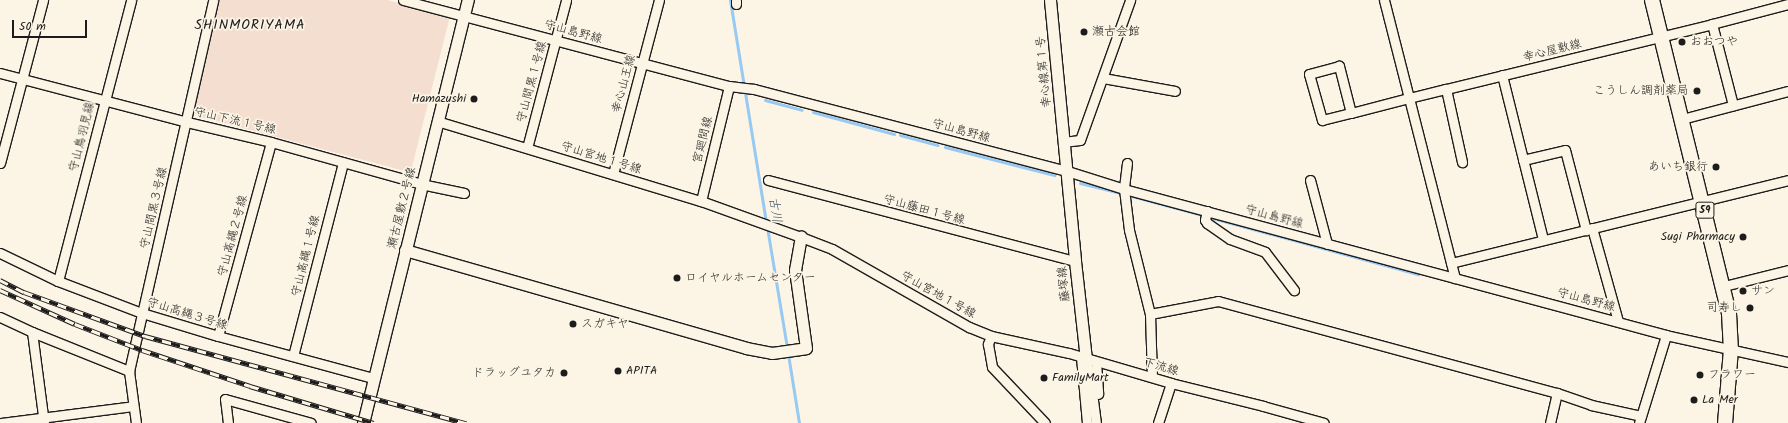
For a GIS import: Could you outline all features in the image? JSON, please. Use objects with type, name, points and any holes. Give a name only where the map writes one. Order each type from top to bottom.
[{"type":"main road","name":"59","points":[[1652,0],[1724,286],[1729,313],[1731,349],[1725,423]]},
{"type":"street","points":[[0,163],[43,0]]},
{"type":"street","name":"守山鳥羽見線","points":[[58,281],[131,0]]},
{"type":"street","name":"守山間黒３号線","points":[[136,423],[129,371],[187,122],[213,0]]},
{"type":"street","name":"守山島野線","points":[[403,0],[733,86],[754,88],[1066,171],[1124,189],[1666,335],[1788,362]]},
{"type":"street","name":"瀬古屋敷２号線","points":[[363,423],[468,0]]},
{"type":"street","name":"守山間黒１号線","points":[[527,148],[566,0]]},
{"type":"street","name":"幸心山王線","points":[[613,174],[659,0]]},
{"type":"street","name":"幸心線第１号","points":[[1050,0],[1063,142]]},
{"type":"street","points":[[1063,142],[1080,140],[1130,0]]},
{"type":"street","points":[[1384,0],[1455,278]]},
{"type":"street","name":"幸心屋敷線","points":[[1351,113],[1339,66],[1309,74],[1322,120],[1351,113],[1409,98],[1712,24],[1788,4]]},
{"type":"street","points":[[1712,24],[1733,105]]},
{"type":"street","name":"守山下流１号線","points":[[0,73],[187,122],[271,142],[422,184],[464,193]]},
{"type":"street","points":[[1502,76],[1543,240]]},
{"type":"street","points":[[1103,78],[1175,91]]},
{"type":"street","name":"宮廻間線","points":[[701,201],[733,86]]},
{"type":"street","points":[[1446,90],[1462,162]]},
{"type":"street","points":[[1682,119],[1788,91]]},
{"type":"street","name":"守山宮地１号線","points":[[437,121],[701,201],[832,249],[969,327],[991,336]]},
{"type":"street","name":"守山高縄２号線","points":[[218,336],[271,142]]},
{"type":"street","name":"藤塚線","points":[[1063,142],[1075,261],[1096,423]]},
{"type":"street","points":[[1523,160],[1565,150],[1618,321]]},
{"type":"street","name":"守山高縄１号線","points":[[293,356],[343,162]]},
{"type":"street","points":[[1127,163],[1124,189],[1129,230],[1150,314],[1152,377]]},
{"type":"street","name":"守山藤田１号線","points":[[768,180],[1075,261]]},
{"type":"street","points":[[1310,180],[1327,244]]},
{"type":"street","points":[[1451,263],[1788,180]]},
{"type":"street","points":[[1207,211],[1205,220],[1207,223],[1230,239],[1265,252],[1294,290]]},
{"type":"street","points":[[405,250],[746,348],[772,353],[806,348],[795,270],[801,237]]},
{"type":"street","name":"守山高縄３号線","points":[[0,253],[58,281],[142,313],[218,336],[373,378]]},
{"type":"street","points":[[1724,286],[1788,270]]},
{"type":"street","points":[[1150,314],[1218,301],[1557,393],[1640,420],[1666,335]]},
{"type":"street","points":[[0,316],[32,332],[129,371]]},
{"type":"street","points":[[32,332],[43,420]]},
{"type":"street","points":[[991,336],[988,344],[992,367],[1045,423]]},
{"type":"street","name":"下流線","points":[[991,336],[1087,359],[1171,383],[1324,423]]},
{"type":"street","points":[[1776,359],[1788,356]]},
{"type":"street","points":[[1087,359],[1087,423]]},
{"type":"street","points":[[1087,359],[1101,423]]},
{"type":"street","points":[[1158,423],[1171,383]]},
{"type":"street","points":[[1550,423],[1557,393]]},
{"type":"street","points":[[228,423],[226,400],[311,423]]},
{"type":"street","points":[[1,423],[43,420],[133,406]]},
{"type":"shaded area","points":[[220,0],[387,0],[450,16],[412,167],[405,171],[197,116],[194,112]]},
{"type":"waterway","name":"古川","points":[[730,0],[766,222]]},
{"type":"waterway","points":[[765,100],[802,110]]},
{"type":"waterway","points":[[813,112],[894,134]]},
{"type":"waterway","points":[[900,135],[938,145]]},
{"type":"waterway","points":[[945,147],[1054,175]]},
{"type":"waterway","points":[[1080,183],[1120,193]]},
{"type":"waterway","points":[[1128,195],[1202,215]]},
{"type":"waterway","points":[[1209,217],[1418,274]]},
{"type":"waterway","name":"古川","points":[[767,227],[787,348]]},
{"type":"waterway","name":"古川","points":[[788,354],[799,423]]},
{"type":"railway","points":[[0,280],[24,292],[145,336],[466,423]]},
{"type":"railway","points":[[0,290],[75,324],[142,350],[250,386],[374,423]]},
{"type":"place","name":"瀬古会館","points":[[1084,32]]},
{"type":"place","name":"おおつや","points":[[1682,42]]},
{"type":"place","name":"こうしん調剤薬局","points":[[1697,91]]},
{"type":"place","name":"Hamazushi","points":[[474,99]]},
{"type":"place","name":"あいち銀行","points":[[1716,167]]},
{"type":"place","name":"Sugi Pharmacy","points":[[1743,237]]},
{"type":"place","name":"ロイヤルホームセンター","points":[[677,278]]},
{"type":"place","name":"サン","points":[[1743,291]]},
{"type":"place","name":"司寿し","points":[[1750,308]]},
{"type":"place","name":"スガキヤ","points":[[573,324]]},
{"type":"place","name":"APITA","points":[[618,371]]},
{"type":"place","name":"ドラッグユタカ","points":[[564,373]]},
{"type":"place","name":"フラワー","points":[[1700,375]]},
{"type":"place","name":"FamilyMart","points":[[1044,378]]},
{"type":"place","name":"La Mer","points":[[1694,400]]},
{"type":"district","name":"SHINMORIYAMA","points":[[250,25]]}]
